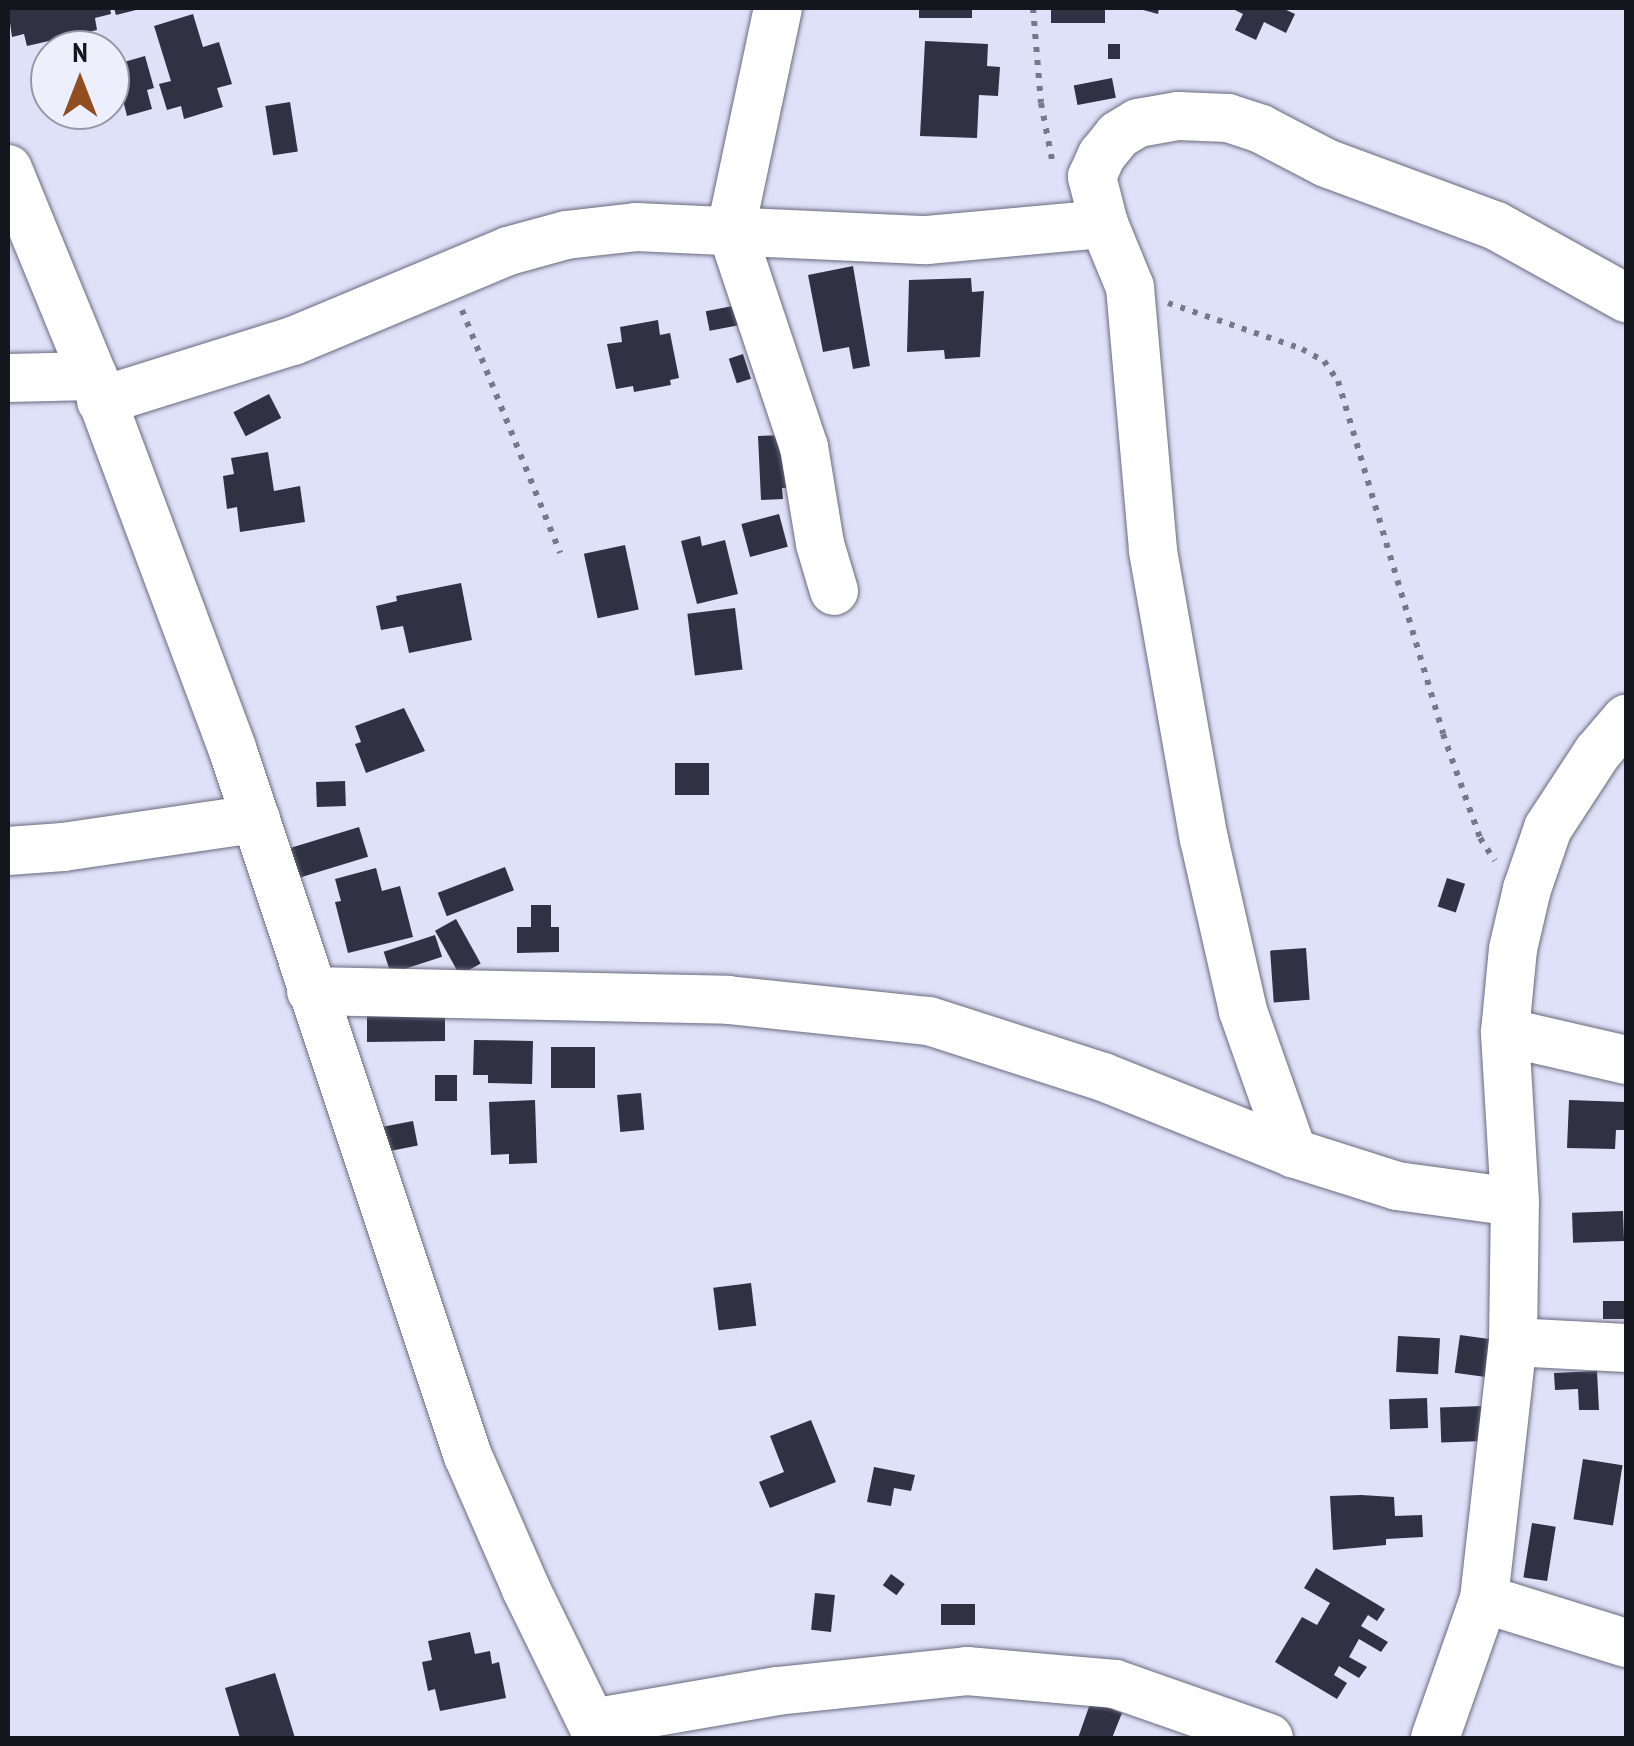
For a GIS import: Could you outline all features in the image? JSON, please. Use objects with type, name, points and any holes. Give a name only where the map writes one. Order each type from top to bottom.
[{"type":"street","points":[[778,8],[731,229],[804,447],[820,544],[834,590]]},
{"type":"street","points":[[1292,1153],[1243,1011],[1204,840],[1154,551],[1130,287],[1085,224],[1092,177],[1118,135],[1138,123],[1178,116],[1228,118],[1261,129],[1326,162],[1496,226],[1626,298]]},
{"type":"street","points":[[8,169],[97,389],[256,819],[468,1456],[526,1588],[596,1731],[777,1691],[967,1670],[1115,1684],[1270,1738]]},
{"type":"street","points":[[8,378],[97,389],[293,341],[508,251],[566,235],[636,227],[927,240],[1085,224]]},
{"type":"street","points":[[1435,1738],[1484,1599],[1513,1342],[1515,1202],[1505,1032],[1513,949],[1527,888],[1548,828],[1597,752],[1626,719]]},
{"type":"street","points":[[8,850],[64,848],[256,819]]},
{"type":"street","points":[[311,990],[728,1000],[930,1021],[1103,1077],[1292,1153],[1397,1186],[1515,1202]]},
{"type":"street","points":[[1505,1032],[1626,1060]]},
{"type":"street","points":[[1513,1342],[1626,1348]]},
{"type":"street","points":[[1484,1599],[1626,1644]]},
{"type":"path","points":[[1033,8],[1040,103],[1085,224]]},
{"type":"path","points":[[448,276],[560,553]]},
{"type":"path","points":[[1130,287],[1220,324],[1302,349],[1324,361],[1338,381],[1443,734],[1480,838],[1492,858],[1527,888]]},
{"type":"building","points":[[8,8],[110,8],[111,14],[95,18],[97,30],[30,30],[27,46],[24,34],[12,37]]},
{"type":"building","points":[[114,8],[140,8],[140,9],[116,15]]},
{"type":"building","points":[[919,8],[972,8],[972,18],[919,18]]},
{"type":"building","points":[[1051,8],[1105,8],[1105,23],[1051,23]]},
{"type":"building","points":[[1136,8],[1159,8],[1158,14]]},
{"type":"building","points":[[1231,8],[1282,8],[1295,14],[1286,33],[1264,22],[1256,40],[1235,30],[1243,14]]},
{"type":"building","points":[[193,14],[203,47],[219,42],[232,84],[217,88],[223,107],[184,119],[181,106],[167,110],[159,84],[171,81],[154,26]]},
{"type":"building","points":[[925,41],[988,44],[987,66],[1000,67],[998,96],[979,95],[977,138],[920,136]]},
{"type":"building","points":[[1108,44],[1120,44],[1120,59],[1108,59]]},
{"type":"building","points":[[145,56],[154,88],[147,90],[152,109],[130,115],[130,60]]},
{"type":"building","points":[[1112,78],[1116,98],[1078,105],[1074,85]]},
{"type":"building","points":[[290,102],[298,151],[273,155],[265,106]]},
{"type":"building","points":[[853,266],[870,366],[853,369],[849,347],[823,352],[808,275]]},
{"type":"building","points":[[971,278],[972,292],[984,291],[980,357],[945,359],[944,350],[907,352],[909,280]]},
{"type":"building","points":[[748,303],[752,323],[710,331],[706,311]]},
{"type":"building","points":[[658,320],[660,335],[670,333],[679,378],[670,380],[671,385],[634,392],[633,386],[616,389],[607,344],[622,342],[620,327]]},
{"type":"building","points":[[743,354],[751,379],[737,383],[729,359]]},
{"type":"building","points":[[269,394],[281,418],[246,436],[233,412]]},
{"type":"building","points":[[788,435],[790,488],[782,488],[783,499],[761,500],[758,436]]},
{"type":"building","points":[[268,452],[274,491],[300,486],[305,522],[240,532],[237,507],[227,509],[223,476],[234,474],[231,458]]},
{"type":"building","points":[[779,514],[788,547],[750,557],[741,524]]},
{"type":"building","points":[[700,536],[702,546],[725,540],[738,594],[697,604],[681,541]]},
{"type":"building","points":[[625,545],[639,610],[598,618],[584,554]]},
{"type":"building","points":[[461,583],[472,640],[409,653],[403,626],[381,630],[376,606],[397,601],[396,596]]},
{"type":"building","points":[[735,608],[743,670],[695,675],[687,614]]},
{"type":"building","points":[[404,708],[425,751],[366,773],[355,744],[361,742],[355,726]]},
{"type":"building","points":[[675,763],[709,763],[709,795],[675,795]]},
{"type":"building","points":[[345,781],[346,806],[317,807],[316,782]]},
{"type":"building","points":[[359,827],[368,857],[294,879],[285,850]]},
{"type":"building","points":[[505,867],[514,890],[447,916],[438,893]]},
{"type":"building","points":[[376,868],[382,891],[400,886],[413,937],[348,953],[335,902],[341,901],[335,879]]},
{"type":"building","points":[[1447,878],[1465,884],[1456,912],[1438,907]]},
{"type":"building","points":[[531,905],[551,905],[551,927],[559,927],[559,952],[517,953],[517,927],[531,927]]},
{"type":"building","points":[[456,919],[481,964],[460,975],[435,931]]},
{"type":"building","points":[[435,935],[442,957],[391,974],[384,952]]},
{"type":"building","points":[[1306,948],[1310,1000],[1274,1002],[1270,951]]},
{"type":"building","points":[[445,1001],[445,1041],[367,1042],[367,1013]]},
{"type":"building","points":[[474,1040],[533,1041],[532,1084],[488,1083],[488,1075],[473,1075]]},
{"type":"building","points":[[551,1047],[595,1047],[595,1088],[551,1088]]},
{"type":"building","points":[[435,1075],[457,1075],[457,1101],[435,1101]]},
{"type":"building","points":[[641,1093],[644,1130],[620,1132],[617,1095]]},
{"type":"building","points":[[535,1100],[537,1163],[509,1164],[509,1154],[491,1155],[489,1102]]},
{"type":"building","points":[[1569,1100],[1626,1102],[1624,1130],[1616,1130],[1615,1149],[1567,1148]]},
{"type":"building","points":[[413,1121],[418,1146],[386,1152],[382,1127]]},
{"type":"building","points":[[1623,1211],[1624,1241],[1573,1243],[1572,1213]]},
{"type":"building","points":[[751,1283],[756,1326],[719,1330],[713,1288]]},
{"type":"building","points":[[1603,1301],[1626,1301],[1626,1319],[1603,1319]]},
{"type":"building","points":[[1460,1335],[1495,1340],[1489,1378],[1455,1373]]},
{"type":"building","points":[[1398,1336],[1440,1338],[1438,1374],[1396,1372]]},
{"type":"building","points":[[1597,1371],[1599,1410],[1579,1410],[1578,1389],[1555,1390],[1554,1373]]},
{"type":"building","points":[[1427,1398],[1428,1428],[1390,1429],[1389,1399]]},
{"type":"building","points":[[1483,1406],[1484,1441],[1441,1442],[1440,1408]]},
{"type":"building","points":[[811,1420],[836,1482],[770,1508],[759,1482],[784,1472],[770,1436]]},
{"type":"building","points":[[1583,1459],[1623,1465],[1613,1526],[1573,1519]]},
{"type":"building","points":[[874,1467],[915,1475],[911,1491],[894,1488],[891,1506],[867,1502]]},
{"type":"building","points":[[1330,1496],[1394,1497],[1395,1516],[1422,1515],[1423,1537],[1386,1539],[1386,1545],[1333,1550]]},
{"type":"building","points":[[1532,1523],[1556,1527],[1547,1581],[1523,1577]]},
{"type":"building","points":[[1316,1568],[1385,1609],[1377,1621],[1368,1615],[1361,1626],[1388,1642],[1381,1652],[1359,1639],[1349,1657],[1367,1667],[1359,1678],[1339,1666],[1334,1675],[1347,1683],[1337,1699],[1275,1662],[1302,1617],[1317,1625],[1330,1603],[1304,1588]]},
{"type":"building","points":[[891,1574],[905,1584],[897,1595],[883,1585]]},
{"type":"building","points":[[815,1593],[835,1595],[831,1632],[811,1630]]},
{"type":"building","points":[[941,1604],[975,1604],[975,1625],[941,1625]]},
{"type":"building","points":[[470,1632],[475,1654],[490,1651],[492,1664],[499,1662],[506,1698],[440,1711],[435,1689],[428,1691],[422,1662],[432,1660],[428,1641]]},
{"type":"building","points":[[275,1673],[295,1738],[240,1738],[225,1688]]},
{"type":"building","points":[[1091,1701],[1122,1713],[1112,1738],[1078,1738]]}]
